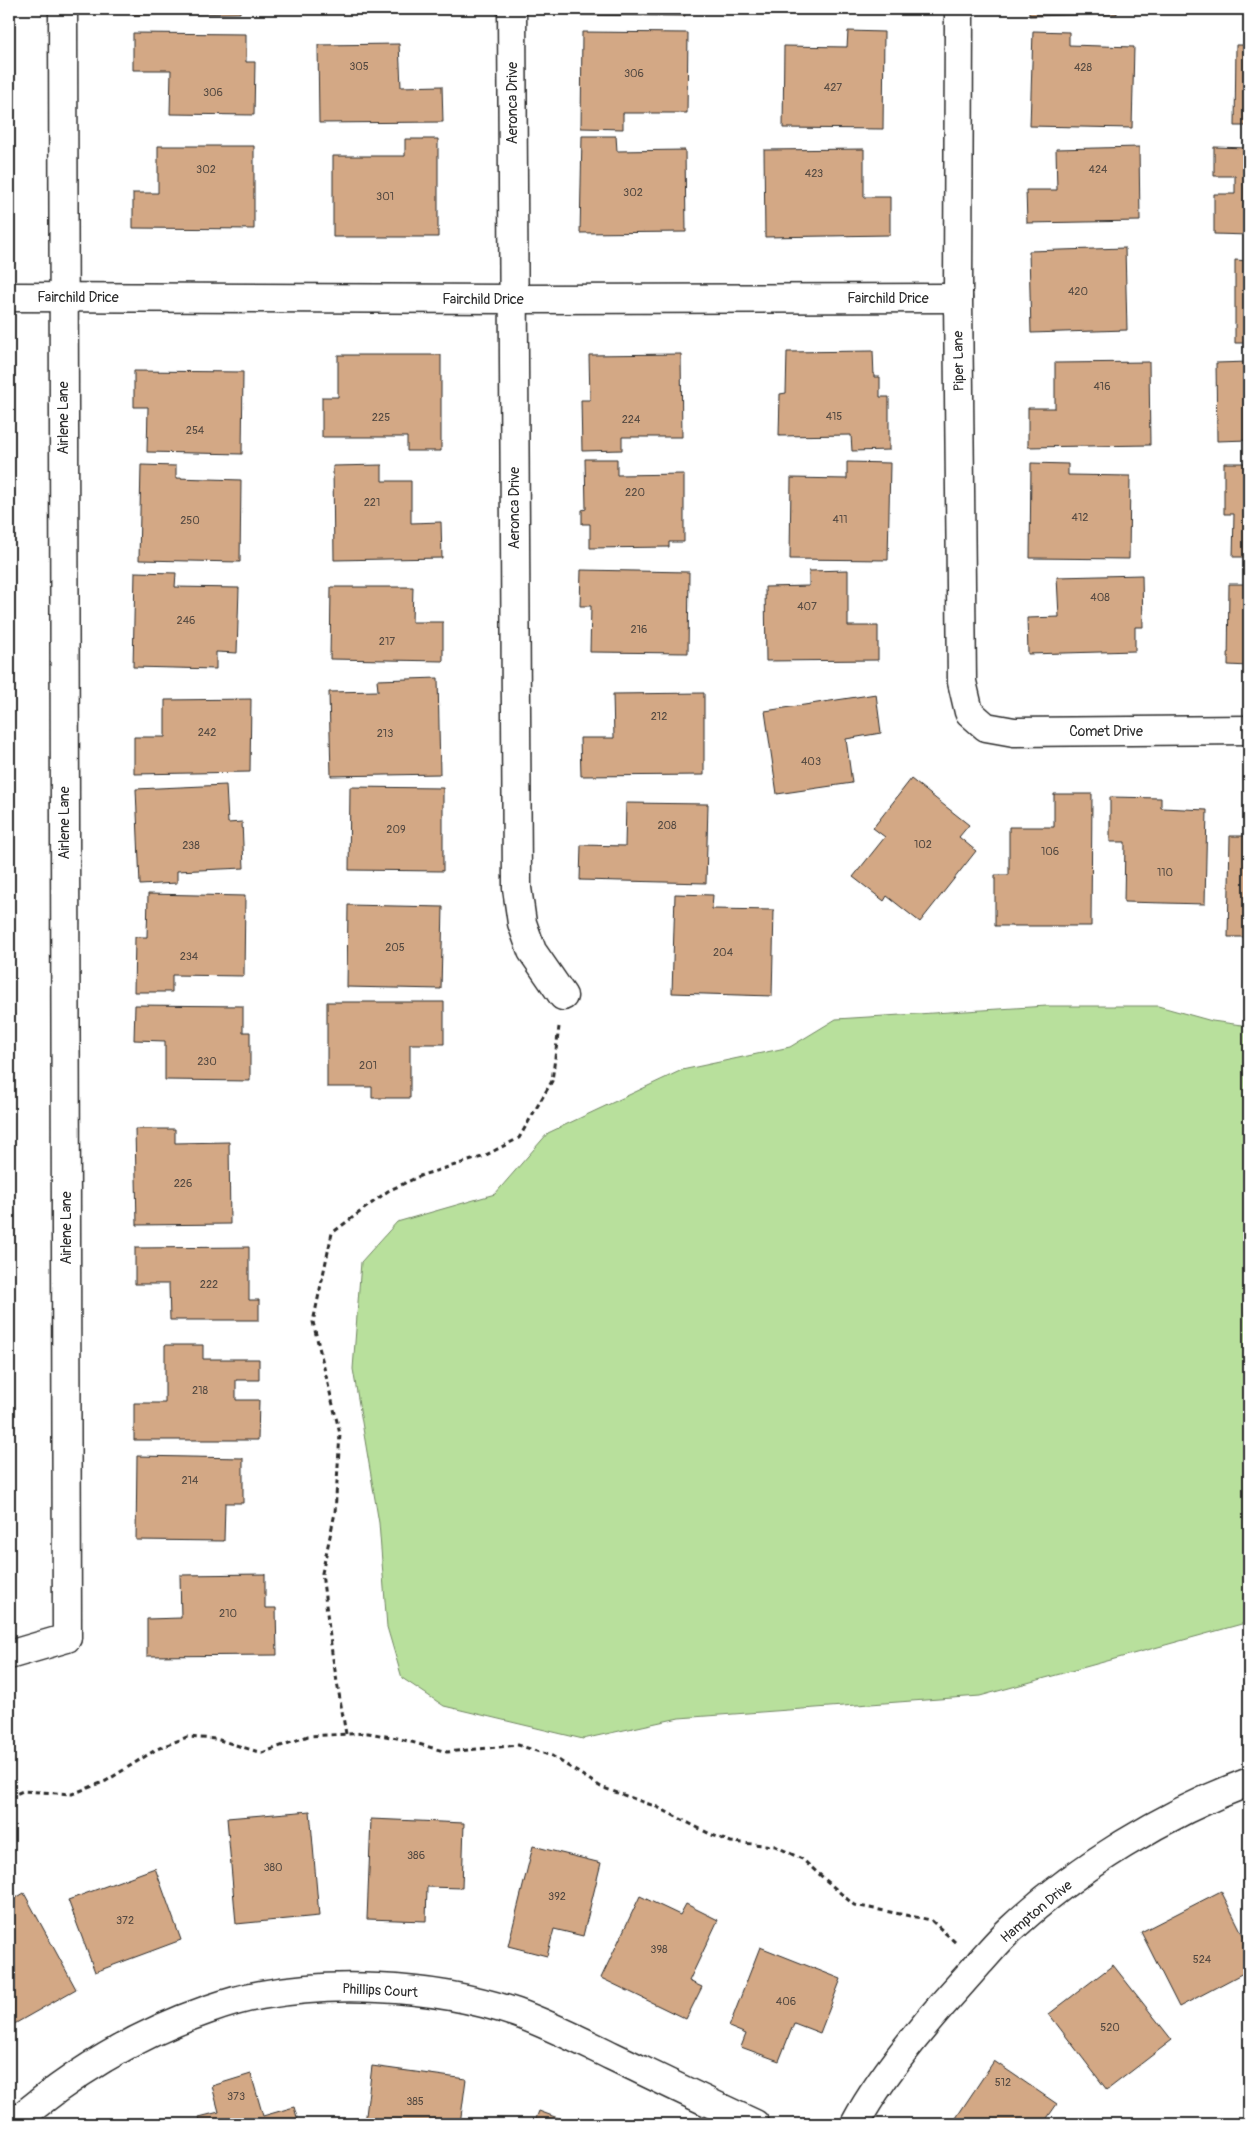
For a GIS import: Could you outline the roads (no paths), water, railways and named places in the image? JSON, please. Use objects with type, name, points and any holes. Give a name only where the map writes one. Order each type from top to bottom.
[{"type":"street","name":"Airlene Lane","points":[[9,1655],[67,1638],[63,9]]},
{"type":"street","name":"Aeronca Drive","points":[[512,9],[517,888],[522,922],[532,951],[562,996]]},
{"type":"street","name":"Piper Lane","points":[[959,9],[958,298],[962,682],[969,712]]},
{"type":"street","name":"Fairchild Drice","points":[[9,297],[958,298]]},
{"type":"street","name":"Comet Drive","points":[[969,712],[986,727],[1014,732],[1249,730]]},
{"type":"street","name":"Hampton Drive","points":[[855,2124],[882,2080],[910,2044],[946,1999],[1010,1929],[1103,1858],[1166,1820],[1249,1782]]},
{"type":"street","name":"Phillips Court","points":[[14,2124],[45,2098],[87,2068],[127,2044],[175,2021],[259,1995],[312,1988],[359,1987],[401,1989],[442,1995],[516,2013],[551,2026],[754,2124]]}]
